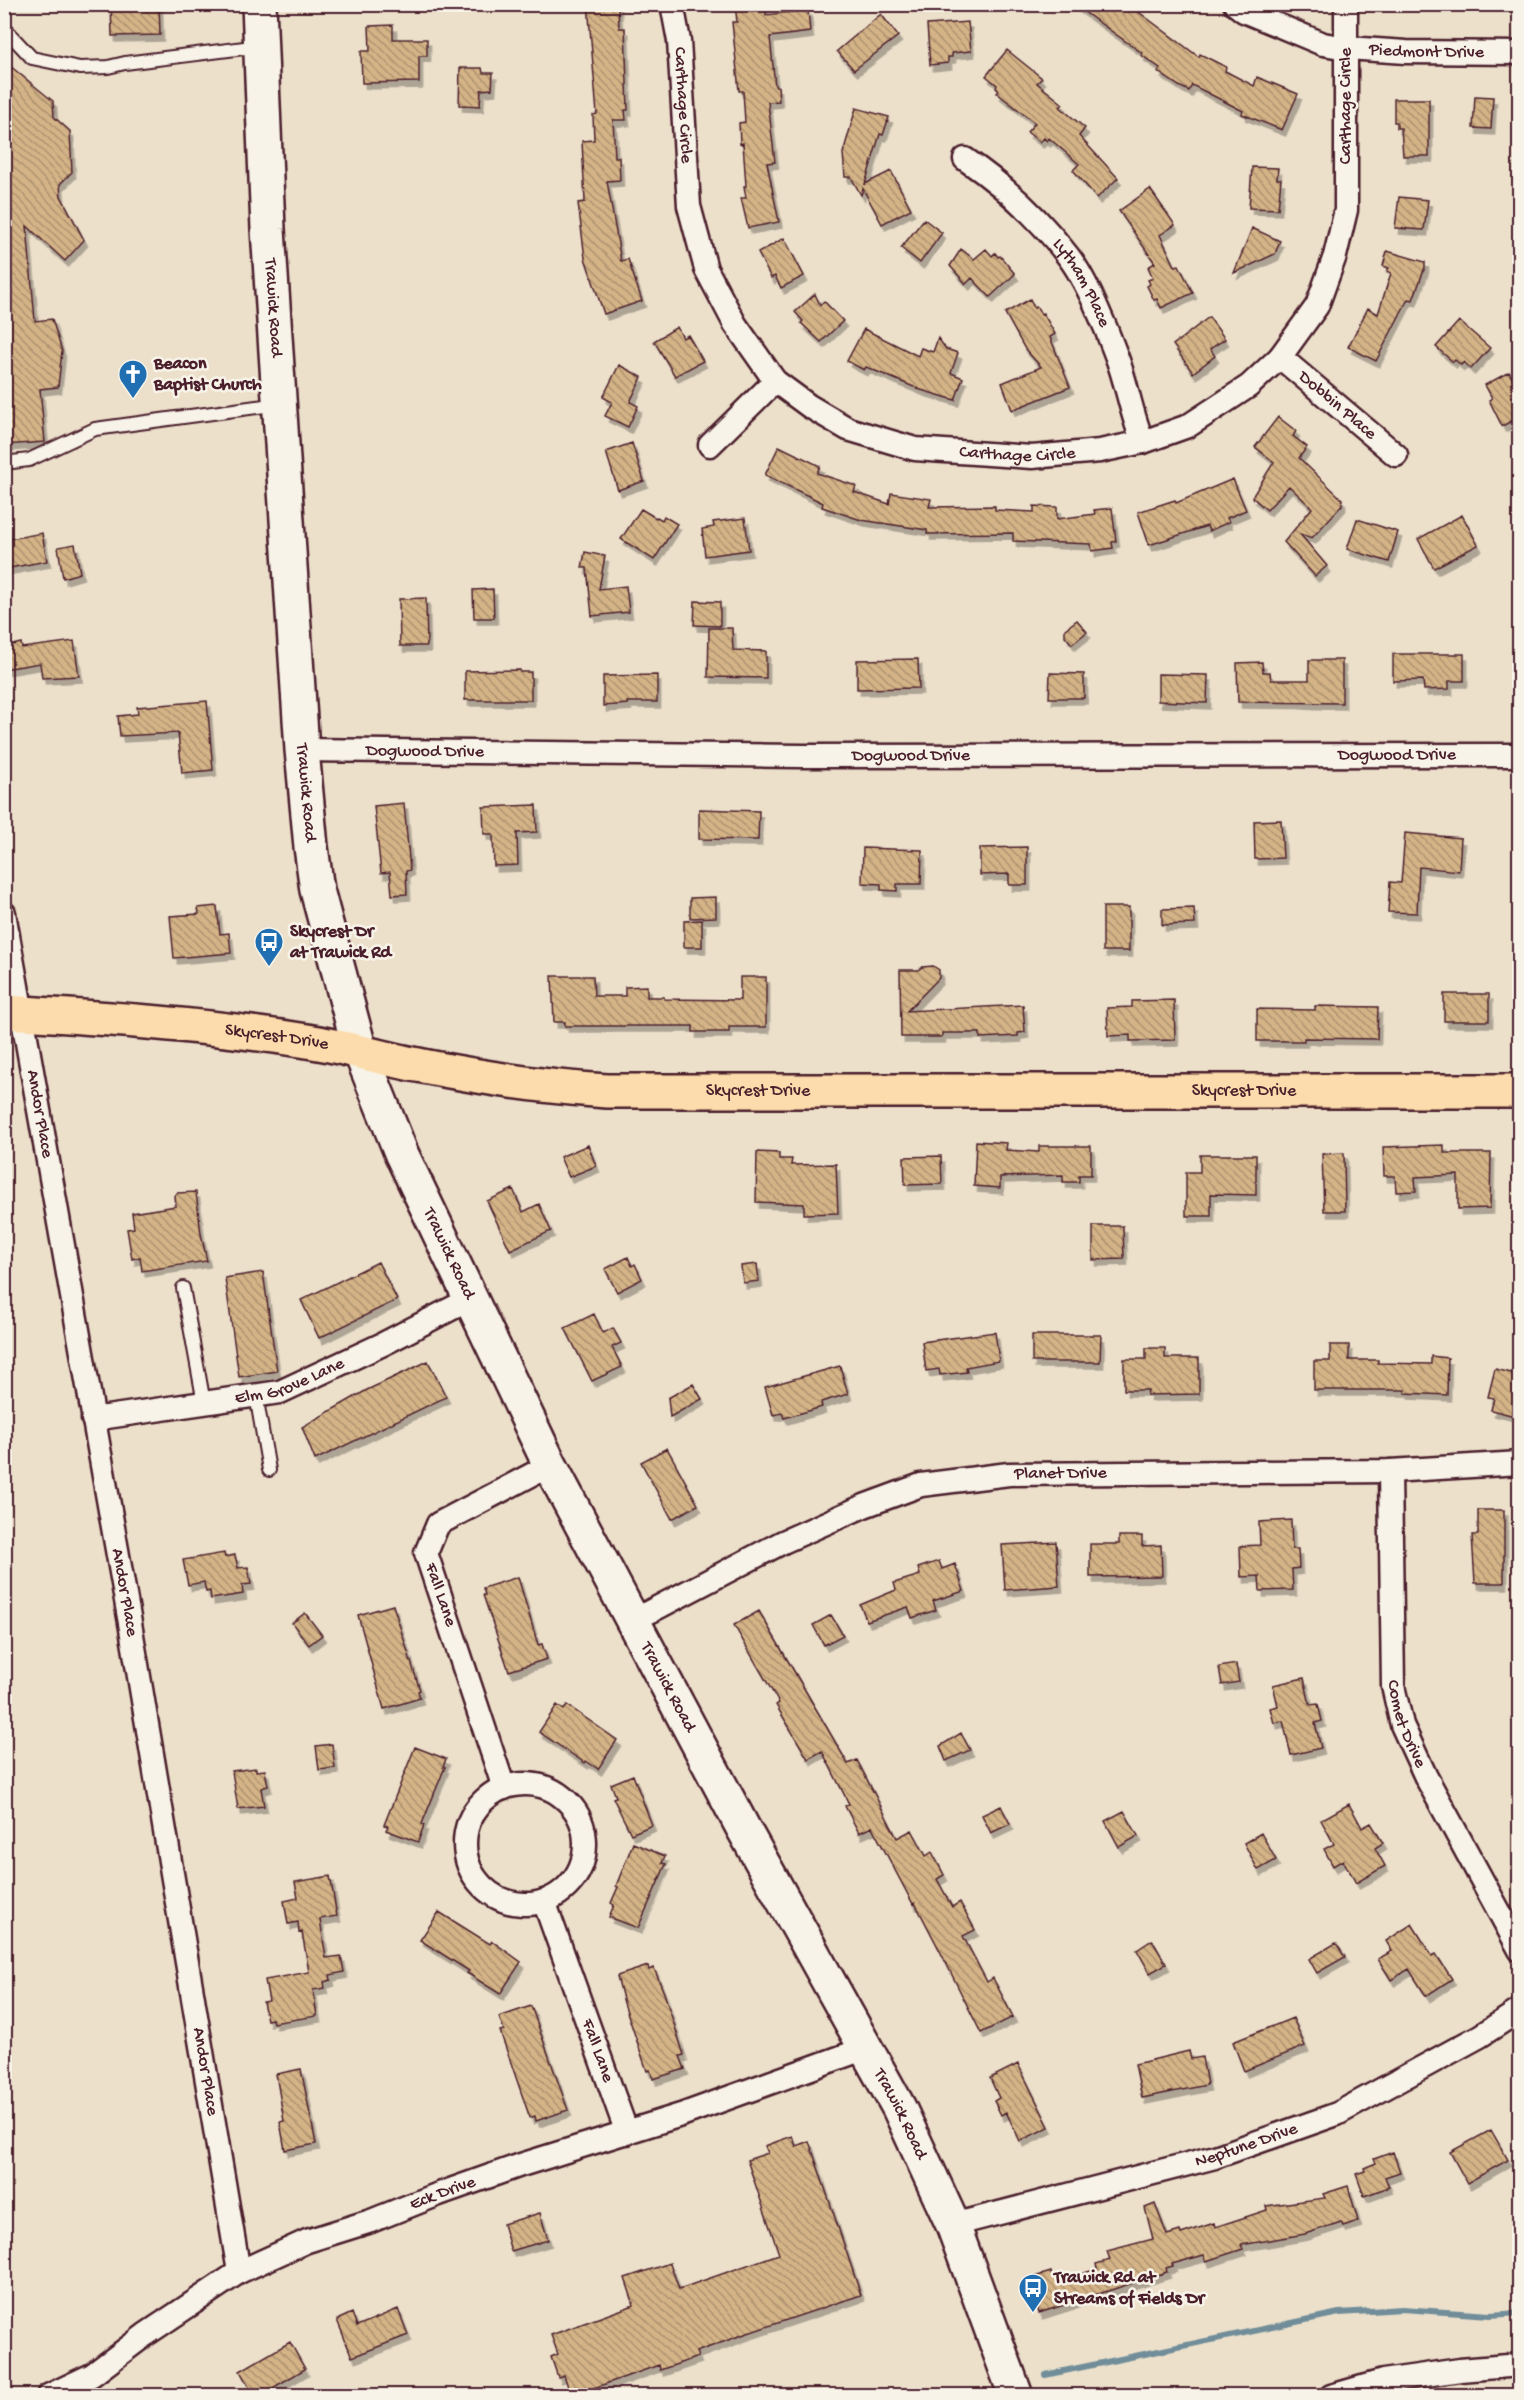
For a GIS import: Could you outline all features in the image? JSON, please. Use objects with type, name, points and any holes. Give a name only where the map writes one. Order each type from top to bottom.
[{"type":"main road","name":"Skycrest Drive","points":[[13,1013],[192,1025],[308,1041],[420,1066],[470,1074],[576,1089],[607,1091],[1520,1092]]},
{"type":"street","name":"Trawick Road","points":[[259,4],[268,229],[302,750],[311,847],[318,890],[360,1051],[402,1155],[550,1465],[743,1828],[899,2108],[952,2225],[1016,2396]]},
{"type":"street","name":"Carthage Circle","points":[[672,4],[679,40],[689,206],[706,269],[735,324],[775,381],[809,406],[848,429],[915,450],[1032,457],[1100,451],[1143,442],[1188,426],[1249,386],[1280,357],[1317,306],[1335,256],[1346,210],[1346,4]]},
{"type":"street","name":"Piedmont Drive","points":[[1235,4],[1323,44],[1406,52],[1520,53]]},
{"type":"street","name":"Lytham Place","points":[[965,159],[990,176],[1070,257],[1096,307],[1117,356],[1143,442]]},
{"type":"street","name":"Dobbin Place","points":[[1280,357],[1396,455]]},
{"type":"street","points":[[710,445],[775,381]]},
{"type":"street","name":"Dogwood Drive","points":[[302,750],[803,756],[1520,755]]},
{"type":"street","name":"Andor Place","points":[[4,913],[13,1013],[93,1419],[130,1623],[239,2272]]},
{"type":"street","name":"Elm Grove Lane","points":[[93,1419],[280,1392],[383,1344],[471,1298]]},
{"type":"street","name":"Planet Drive","points":[[632,1621],[783,1542],[864,1506],[921,1485],[1009,1474],[1390,1471],[1520,1463]]},
{"type":"street","name":"Fall Lane","points":[[504,1788],[426,1553],[438,1524],[550,1465]]},
{"type":"street","name":"Comet Drive","points":[[1390,1471],[1394,1686],[1402,1725],[1426,1777],[1520,1950]]},
{"type":"street","points":[[527,1785],[549,1790],[568,1803],[580,1822],[585,1845],[580,1867],[567,1886],[555,1896],[544,1901],[522,1905],[506,1902],[485,1889],[470,1869],[465,1854],[465,1837],[469,1821],[478,1807],[490,1796],[504,1788],[527,1785]]},
{"type":"street","name":"Fall Lane","points":[[544,1901],[627,2133]]},
{"type":"street","name":"Neptune Drive","points":[[952,2225],[1215,2157],[1337,2114],[1480,2036],[1520,2010]]},
{"type":"street","name":"Eck Drive","points":[[48,2396],[92,2375],[239,2272],[307,2241],[371,2221],[438,2194],[510,2169],[627,2133],[866,2048]]},
{"type":"street","points":[[1331,2396],[1383,2381],[1460,2370],[1520,2365]]},
{"type":"lane","points":[[4,28],[32,58],[80,68],[108,67],[260,46]]},
{"type":"lane","points":[[4,463],[30,460],[95,429],[280,404]]},
{"type":"lane","points":[[183,1288],[204,1403]]},
{"type":"lane","points":[[256,1395],[269,1470]]},
{"type":"building","points":[[159,4],[160,35],[112,36],[111,5]]},
{"type":"building","points":[[588,4],[618,4],[619,28],[625,28],[628,110],[625,110],[626,120],[613,120],[615,157],[619,157],[620,180],[607,181],[621,261],[628,259],[642,301],[604,314],[585,258],[578,203],[585,202],[582,141],[594,140],[593,115],[597,114]]},
{"type":"building","points":[[735,4],[765,4],[766,15],[808,10],[810,32],[770,37],[775,86],[778,86],[779,101],[768,102],[775,162],[767,163],[779,222],[748,228],[741,198],[746,198],[744,186],[746,186],[739,123],[745,122],[743,91],[739,91],[732,22],[737,22]]},
{"type":"building","points":[[1073,4],[1128,4],[1199,57],[1200,54],[1226,67],[1225,71],[1254,86],[1257,77],[1298,94],[1282,130],[1242,114],[1243,111],[1192,85],[1189,91],[1179,86],[1158,72],[1160,68],[1141,55],[1142,53]]},
{"type":"building","points":[[881,14],[898,36],[854,70],[837,51]]},
{"type":"building","points":[[968,22],[971,51],[952,53],[952,57],[948,57],[948,63],[930,65],[927,25]]},
{"type":"building","points":[[393,25],[393,39],[427,39],[427,56],[419,56],[419,82],[362,83],[361,51],[370,51],[369,26]]},
{"type":"building","points":[[1007,50],[1042,78],[1037,83],[1063,104],[1060,107],[1085,128],[1079,136],[1118,178],[1097,198],[1073,170],[1079,164],[1049,138],[1047,141],[1044,138],[1040,142],[1027,132],[1035,123],[997,93],[999,91],[996,88],[997,85],[986,76]]},
{"type":"building","points":[[4,61],[53,101],[54,117],[70,131],[72,172],[60,184],[61,196],[84,240],[65,261],[27,226],[35,321],[52,319],[62,351],[58,387],[40,389],[45,442],[4,445]]},
{"type":"building","points":[[460,68],[482,68],[483,73],[493,73],[492,89],[481,90],[480,106],[459,105]]},
{"type":"building","points":[[1475,96],[1493,97],[1491,129],[1473,128]]},
{"type":"building","points":[[1394,99],[1429,99],[1429,156],[1403,156],[1401,128],[1397,128],[1397,122],[1394,122]]},
{"type":"building","points":[[856,108],[889,117],[883,135],[880,134],[865,184],[891,171],[911,209],[882,224],[863,189],[861,195],[851,177],[845,177],[843,153]]},
{"type":"building","points":[[1252,167],[1278,168],[1277,179],[1281,179],[1278,209],[1249,208]]},
{"type":"building","points":[[1150,189],[1175,225],[1160,235],[1175,266],[1179,265],[1193,293],[1161,308],[1147,286],[1150,284],[1148,280],[1153,278],[1148,267],[1155,263],[1119,211]]},
{"type":"building","points":[[1399,197],[1428,200],[1424,230],[1395,228]]},
{"type":"building","points":[[924,219],[942,233],[920,263],[901,248]]},
{"type":"building","points":[[1252,228],[1280,241],[1275,254],[1234,273]]},
{"type":"building","points":[[784,238],[804,276],[781,288],[775,276],[771,278],[758,253]]},
{"type":"building","points":[[961,249],[974,259],[986,249],[992,256],[995,253],[1015,274],[990,297],[972,278],[966,284],[950,266]]},
{"type":"building","points":[[1387,251],[1425,262],[1425,267],[1413,300],[1408,299],[1376,361],[1348,347],[1368,308],[1378,314],[1391,273],[1387,271],[1389,268],[1383,266]]},
{"type":"building","points":[[815,294],[820,305],[824,301],[843,321],[821,342],[801,323],[803,321],[795,312]]},
{"type":"building","points":[[1030,299],[1034,308],[1037,307],[1041,314],[1043,313],[1055,334],[1050,337],[1070,387],[1012,410],[1002,383],[1041,367],[1025,349],[1005,313]]},
{"type":"building","points":[[1209,317],[1225,339],[1210,349],[1215,356],[1193,373],[1173,345]]},
{"type":"building","points":[[1459,321],[1490,348],[1471,369],[1464,362],[1461,365],[1455,360],[1453,362],[1436,347]]},
{"type":"building","points":[[677,327],[683,338],[688,335],[703,361],[675,376],[654,341]]},
{"type":"building","points":[[864,329],[918,356],[921,348],[933,352],[938,338],[946,349],[958,353],[951,373],[963,378],[955,400],[921,390],[866,367],[864,370],[847,361]]},
{"type":"building","points":[[619,365],[642,377],[630,402],[638,406],[628,427],[605,416],[612,402],[603,397]]},
{"type":"building","points":[[1509,372],[1520,391],[1520,417],[1502,426],[1489,400],[1492,398],[1485,385]]},
{"type":"building","points":[[1278,417],[1296,431],[1293,436],[1307,447],[1299,458],[1342,499],[1342,505],[1312,538],[1300,534],[1327,566],[1315,576],[1284,542],[1312,508],[1289,486],[1267,510],[1252,497],[1274,462],[1255,447]]},
{"type":"building","points":[[632,443],[644,481],[618,490],[606,452]]},
{"type":"building","points":[[779,446],[820,466],[817,473],[856,486],[854,492],[889,504],[891,493],[931,499],[929,507],[995,506],[995,510],[1034,512],[1034,506],[1057,507],[1057,519],[1095,514],[1094,510],[1112,508],[1116,541],[1112,542],[1113,548],[1092,551],[1091,544],[1013,541],[1013,533],[927,534],[927,530],[861,520],[822,507],[823,503],[765,475]]},
{"type":"building","points":[[1233,479],[1246,510],[1227,518],[1229,522],[1209,531],[1207,526],[1149,545],[1138,512],[1175,500],[1176,503]]},
{"type":"building","points":[[641,509],[656,518],[662,520],[664,516],[677,524],[654,560],[621,539]]},
{"type":"building","points":[[1462,515],[1478,545],[1434,568],[1418,539]]},
{"type":"building","points":[[745,518],[749,550],[705,556],[702,529],[714,527],[713,522]]},
{"type":"building","points":[[1357,519],[1398,532],[1389,562],[1347,549]]},
{"type":"building","points":[[42,533],[47,561],[4,569],[4,540]]},
{"type":"building","points":[[75,544],[80,573],[63,578],[58,547]]},
{"type":"building","points":[[585,552],[605,556],[599,589],[626,586],[629,612],[592,616],[587,568],[582,568]]},
{"type":"building","points":[[493,589],[494,618],[474,618],[473,590]]},
{"type":"building","points":[[426,598],[427,646],[400,646],[399,599]]},
{"type":"building","points":[[695,601],[720,602],[720,626],[694,625]]},
{"type":"building","points":[[1077,620],[1087,632],[1072,644],[1065,636],[1065,629]]},
{"type":"building","points":[[709,628],[732,628],[733,650],[766,651],[766,678],[708,677]]},
{"type":"building","points":[[74,641],[79,676],[42,678],[40,663],[4,669],[4,647],[21,643],[22,648]]},
{"type":"building","points":[[1393,654],[1464,654],[1464,681],[1449,681],[1449,689],[1424,690],[1423,680],[1393,681]]},
{"type":"building","points":[[918,659],[919,688],[857,689],[857,660]]},
{"type":"building","points":[[1309,660],[1342,660],[1342,703],[1238,702],[1237,663],[1262,662],[1263,672],[1270,672],[1271,680],[1309,680]]},
{"type":"building","points":[[520,670],[520,672],[531,672],[531,700],[465,700],[465,671]]},
{"type":"building","points":[[1050,673],[1084,674],[1084,698],[1049,698]]},
{"type":"building","points":[[1158,674],[1208,675],[1207,703],[1158,701]]},
{"type":"building","points":[[657,675],[657,702],[627,702],[628,704],[603,706],[603,676]]},
{"type":"building","points":[[207,701],[213,770],[182,773],[178,733],[120,736],[118,716],[138,714],[137,707]]},
{"type":"building","points":[[404,803],[410,870],[406,871],[407,894],[392,895],[390,872],[381,873],[374,806]]},
{"type":"building","points":[[536,805],[537,832],[517,833],[518,865],[494,866],[493,834],[484,834],[483,807]]},
{"type":"building","points":[[699,809],[759,811],[758,840],[699,839]]},
{"type":"building","points":[[1281,820],[1283,858],[1255,859],[1254,821]]},
{"type":"building","points":[[1405,833],[1461,838],[1459,871],[1419,867],[1417,913],[1388,912],[1390,882],[1401,883]]},
{"type":"building","points":[[1027,847],[1027,885],[1009,885],[1009,874],[980,875],[980,848]]},
{"type":"building","points":[[863,848],[922,850],[921,884],[897,884],[897,891],[881,890],[881,884],[862,883]]},
{"type":"building","points":[[716,897],[716,917],[690,918],[690,898]]},
{"type":"building","points":[[217,906],[220,934],[229,933],[231,953],[174,958],[170,916],[199,914],[198,908]]},
{"type":"building","points":[[1103,907],[1129,907],[1129,951],[1103,951]]},
{"type":"building","points":[[1194,908],[1195,924],[1162,925],[1162,909]]},
{"type":"building","points":[[702,920],[702,947],[684,947],[684,921]]},
{"type":"building","points":[[933,966],[939,970],[939,978],[907,1011],[1023,1005],[1025,1032],[1018,1033],[1018,1036],[980,1038],[980,1033],[942,1033],[942,1037],[901,1037],[900,970],[918,970],[922,967]]},
{"type":"building","points":[[552,976],[593,976],[594,996],[625,996],[625,987],[647,986],[647,997],[740,1000],[740,977],[766,977],[766,1027],[729,1027],[729,1032],[693,1032],[693,1026],[565,1026],[565,1022],[554,1022]]},
{"type":"building","points":[[1444,994],[1489,994],[1489,1021],[1444,1021]]},
{"type":"building","points":[[1174,1000],[1175,1040],[1130,1041],[1130,1035],[1108,1036],[1107,1008],[1132,1007],[1132,1001]]},
{"type":"building","points":[[1315,1006],[1378,1007],[1377,1039],[1304,1038],[1304,1041],[1257,1041],[1257,1009],[1315,1010]]},
{"type":"building","points":[[976,1141],[1007,1143],[1006,1150],[1039,1152],[1039,1146],[1091,1146],[1091,1175],[1079,1175],[1079,1182],[1063,1182],[1063,1175],[1000,1177],[1000,1188],[974,1186]]},
{"type":"building","points":[[588,1145],[596,1166],[569,1177],[560,1157]]},
{"type":"building","points":[[1444,1145],[1444,1153],[1491,1153],[1490,1208],[1458,1209],[1458,1175],[1415,1177],[1416,1191],[1396,1192],[1395,1176],[1384,1176],[1383,1147]]},
{"type":"building","points":[[757,1152],[779,1153],[779,1159],[792,1159],[791,1165],[836,1164],[838,1213],[804,1214],[804,1204],[756,1202]]},
{"type":"building","points":[[1344,1153],[1345,1211],[1324,1211],[1322,1154]]},
{"type":"building","points":[[1200,1155],[1256,1155],[1256,1195],[1211,1194],[1211,1216],[1186,1216],[1186,1172],[1200,1172]]},
{"type":"building","points":[[941,1156],[942,1184],[905,1185],[904,1157]]},
{"type":"building","points":[[513,1189],[523,1212],[539,1204],[551,1231],[510,1250],[487,1201]]},
{"type":"building","points":[[196,1192],[207,1261],[142,1271],[140,1257],[132,1259],[127,1229],[134,1228],[132,1213],[176,1206],[177,1193]]},
{"type":"building","points":[[1093,1226],[1123,1226],[1124,1259],[1093,1260]]},
{"type":"building","points":[[628,1257],[632,1266],[635,1264],[642,1279],[617,1292],[605,1269]]},
{"type":"building","points":[[378,1262],[397,1300],[319,1338],[301,1300]]},
{"type":"building","points":[[757,1264],[759,1281],[743,1283],[741,1266]]},
{"type":"building","points":[[263,1272],[277,1371],[239,1377],[225,1278]]},
{"type":"building","points":[[594,1314],[603,1333],[613,1328],[621,1343],[612,1347],[622,1367],[592,1381],[565,1328]]},
{"type":"building","points":[[995,1332],[999,1361],[966,1367],[967,1372],[940,1375],[939,1369],[926,1371],[922,1342]]},
{"type":"building","points":[[1032,1335],[1101,1335],[1100,1362],[1032,1362]]},
{"type":"building","points":[[1330,1345],[1349,1345],[1349,1360],[1431,1364],[1431,1356],[1448,1358],[1447,1395],[1405,1393],[1405,1390],[1314,1390],[1314,1361],[1330,1361]]},
{"type":"building","points":[[1146,1348],[1165,1348],[1165,1358],[1199,1358],[1199,1394],[1147,1395],[1148,1390],[1124,1390],[1124,1359],[1146,1359]]},
{"type":"building","points":[[428,1361],[446,1397],[315,1460],[302,1427],[367,1390]]},
{"type":"building","points":[[840,1366],[848,1394],[821,1402],[822,1407],[784,1418],[782,1413],[773,1415],[765,1387]]},
{"type":"building","points":[[1495,1369],[1520,1375],[1520,1396],[1515,1416],[1491,1410],[1494,1398],[1488,1397]]},
{"type":"building","points":[[693,1384],[702,1399],[670,1417],[668,1398]]},
{"type":"building","points":[[667,1448],[698,1505],[672,1519],[641,1462]]},
{"type":"building","points":[[1478,1510],[1504,1510],[1504,1583],[1475,1583],[1472,1535],[1478,1535]]},
{"type":"building","points":[[1291,1520],[1292,1549],[1298,1549],[1299,1568],[1292,1569],[1293,1590],[1260,1591],[1259,1576],[1241,1577],[1240,1546],[1260,1545],[1259,1522]]},
{"type":"building","points":[[1119,1536],[1142,1536],[1142,1546],[1161,1545],[1162,1576],[1090,1577],[1090,1544],[1119,1544]]},
{"type":"building","points":[[1056,1542],[1059,1586],[1005,1590],[1002,1545]]},
{"type":"building","points":[[224,1553],[225,1557],[235,1555],[238,1568],[248,1567],[251,1584],[242,1585],[243,1594],[211,1599],[210,1591],[206,1592],[204,1582],[188,1585],[183,1560]]},
{"type":"building","points":[[939,1561],[942,1569],[955,1564],[964,1591],[933,1601],[936,1610],[912,1618],[908,1607],[867,1621],[860,1605],[896,1590],[894,1583],[920,1575],[918,1568]]},
{"type":"building","points":[[518,1577],[538,1645],[542,1644],[547,1659],[509,1671],[483,1595],[485,1595],[483,1588]]},
{"type":"building","points":[[393,1605],[420,1690],[418,1691],[420,1698],[384,1709],[358,1615]]},
{"type":"building","points":[[759,1611],[848,1764],[857,1760],[897,1838],[912,1830],[926,1856],[932,1852],[944,1875],[937,1879],[952,1907],[960,1902],[975,1930],[963,1936],[987,1982],[993,1978],[1013,2017],[981,2033],[915,1903],[913,1904],[872,1827],[859,1833],[845,1806],[849,1804],[822,1751],[808,1759],[776,1705],[779,1703],[734,1625]]},
{"type":"building","points":[[305,1613],[322,1635],[309,1645],[292,1623]]},
{"type":"building","points":[[831,1615],[843,1635],[824,1645],[813,1625]]},
{"type":"building","points":[[1236,1664],[1239,1682],[1222,1685],[1219,1667]]},
{"type":"building","points":[[1304,1678],[1310,1705],[1318,1704],[1322,1721],[1315,1723],[1321,1748],[1291,1755],[1283,1721],[1274,1723],[1270,1708],[1278,1706],[1273,1685]]},
{"type":"building","points":[[557,1705],[564,1710],[567,1705],[617,1740],[598,1769],[586,1761],[585,1763],[539,1732]]},
{"type":"building","points":[[961,1733],[970,1750],[946,1761],[940,1746]]},
{"type":"building","points":[[332,1744],[335,1768],[319,1770],[316,1746]]},
{"type":"building","points":[[415,1747],[446,1759],[443,1767],[445,1767],[422,1824],[424,1825],[418,1842],[386,1830],[388,1826],[384,1825]]},
{"type":"building","points":[[256,1768],[256,1771],[265,1770],[268,1786],[261,1788],[264,1806],[238,1809],[232,1771]]},
{"type":"building","points":[[633,1775],[652,1825],[631,1834],[613,1798],[616,1797],[611,1784]]},
{"type":"building","points":[[1349,1804],[1362,1828],[1371,1823],[1383,1843],[1375,1848],[1385,1866],[1356,1883],[1343,1860],[1333,1866],[1324,1849],[1334,1844],[1321,1820]]},
{"type":"building","points":[[1001,1806],[1010,1824],[991,1833],[982,1815]]},
{"type":"building","points":[[1124,1811],[1138,1836],[1119,1847],[1105,1821]]},
{"type":"building","points":[[1261,1833],[1276,1860],[1258,1870],[1244,1843]]},
{"type":"building","points":[[633,1843],[665,1856],[662,1863],[666,1864],[638,1928],[609,1917],[614,1905],[611,1903],[618,1887],[616,1886]]},
{"type":"building","points":[[330,1876],[337,1916],[320,1919],[326,1958],[341,1956],[344,1972],[330,1975],[331,1980],[324,1982],[325,1988],[313,1990],[317,2016],[273,2023],[272,2019],[267,2020],[263,2002],[269,2001],[265,1980],[309,1972],[302,1932],[299,1933],[298,1922],[288,1924],[284,1901],[298,1898],[295,1882]]},
{"type":"building","points":[[439,1912],[490,1944],[492,1941],[521,1962],[500,1994],[420,1940]]},
{"type":"building","points":[[1412,1924],[1432,1956],[1436,1954],[1452,1979],[1426,1996],[1409,1969],[1391,1980],[1378,1959],[1392,1951],[1386,1941]]},
{"type":"building","points":[[1152,1940],[1166,1964],[1150,1973],[1137,1950]]},
{"type":"building","points":[[1336,1943],[1345,1957],[1317,1973],[1309,1959]]},
{"type":"building","points":[[648,1966],[649,1970],[654,1968],[664,1993],[684,2055],[680,2056],[685,2069],[653,2079],[650,2070],[647,2071],[617,1976]]},
{"type":"building","points":[[531,2006],[568,2110],[536,2121],[535,2116],[530,2118],[500,2031],[504,2030],[499,2017]]},
{"type":"building","points":[[1293,2018],[1305,2046],[1244,2071],[1233,2042]]},
{"type":"building","points":[[1189,2051],[1191,2059],[1202,2057],[1207,2085],[1142,2098],[1135,2064]]},
{"type":"building","points":[[1018,2064],[1049,2127],[1020,2141],[1006,2112],[1001,2115],[994,2101],[999,2098],[990,2078]]},
{"type":"building","points":[[301,2069],[316,2144],[285,2150],[280,2122],[284,2121],[276,2074]]},
{"type":"building","points":[[1491,2130],[1508,2160],[1467,2183],[1450,2152]]},
{"type":"building","points":[[792,2136],[796,2146],[809,2141],[861,2295],[696,2352],[698,2357],[660,2370],[659,2365],[571,2396],[564,2375],[558,2377],[551,2357],[558,2354],[551,2335],[634,2305],[625,2278],[670,2263],[679,2289],[779,2254],[747,2160],[768,2153],[765,2146]]},
{"type":"building","points":[[1393,2152],[1400,2172],[1385,2177],[1389,2187],[1364,2196],[1356,2174],[1376,2163],[1374,2159]]},
{"type":"building","points":[[1348,2186],[1358,2221],[1343,2226],[1341,2222],[1305,2234],[1241,2245],[1243,2249],[1206,2261],[1204,2255],[1172,2264],[1173,2266],[1166,2268],[1167,2272],[1039,2313],[1030,2285],[1036,2283],[1034,2277],[1051,2272],[1052,2277],[1060,2274],[1062,2280],[1097,2269],[1096,2264],[1110,2260],[1107,2251],[1153,2239],[1145,2208],[1155,2204],[1167,2235],[1180,2231],[1181,2234],[1214,2223],[1215,2227],[1267,2210],[1266,2206],[1325,2198],[1323,2194]]},
{"type":"building","points":[[540,2213],[548,2240],[511,2251],[503,2224]]},
{"type":"building","points":[[398,2309],[408,2335],[352,2357],[337,2320],[352,2313],[357,2326]]},
{"type":"building","points":[[290,2342],[305,2369],[259,2396],[254,2396],[240,2371]]},
{"type":"waterway","points":[[1045,2375],[1339,2313],[1402,2309],[1490,2315],[1520,2313]]},
{"type":"waterway","points":[[963,2396],[975,2392]]},
{"type":"place","name":"Beacon Baptist Church","points":[[133,400]]},
{"type":"place","name":"Skycrest Dr at Trawick Rd","points":[[269,968]]},
{"type":"place","name":"Trawick Rd at Streams of Fields Dr","points":[[1033,2314]]}]
